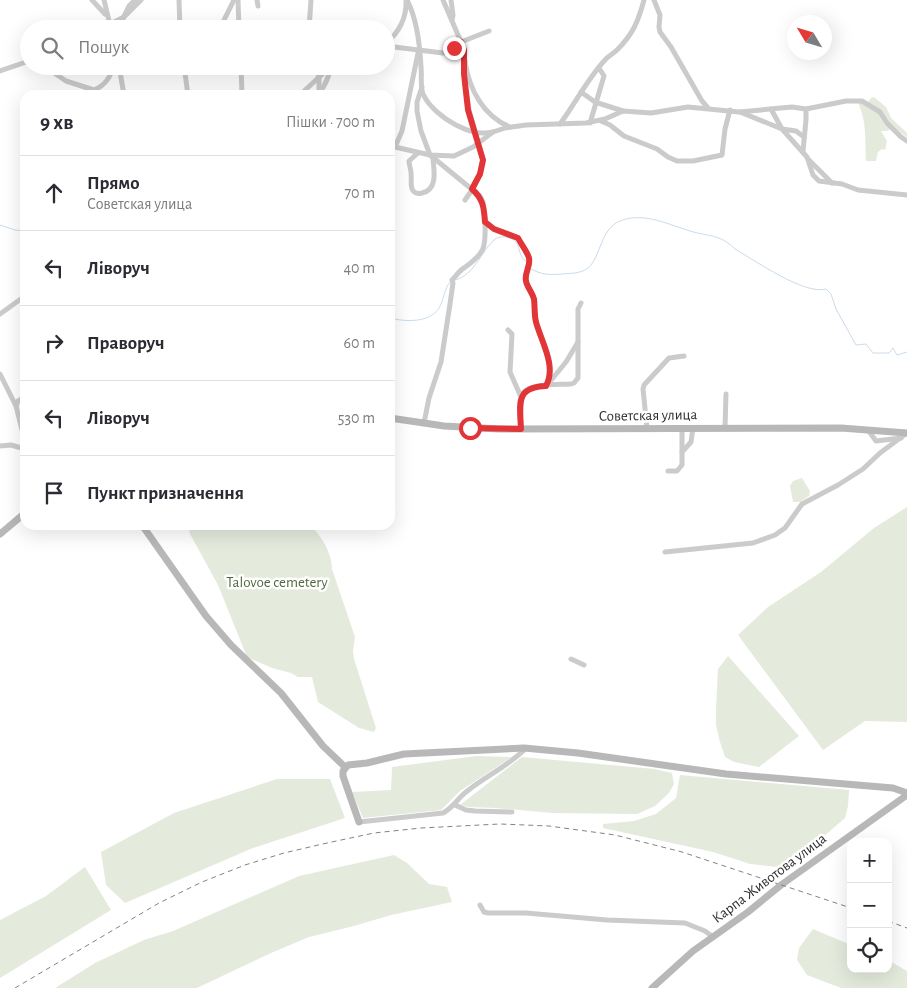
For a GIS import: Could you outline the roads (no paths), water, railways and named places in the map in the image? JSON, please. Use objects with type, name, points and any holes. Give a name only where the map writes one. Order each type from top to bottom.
[{"type":"street","points":[[92,0],[107,16]]},
{"type":"street","points":[[104,0],[109,20]]},
{"type":"street","points":[[122,20],[134,0]]},
{"type":"street","points":[[119,20],[141,0]]},
{"type":"street","points":[[179,0],[180,20]]},
{"type":"street","points":[[224,20],[234,0]]},
{"type":"street","points":[[238,0],[239,20]]},
{"type":"street","points":[[310,20],[311,0]]},
{"type":"street","points":[[443,0],[464,50],[466,95],[483,160],[480,174],[465,200]]},
{"type":"street","points":[[451,0],[452,21]]},
{"type":"street","points":[[560,124],[606,59],[632,33],[639,20],[644,0]]},
{"type":"street","points":[[654,0],[660,15],[660,32],[708,108]]},
{"type":"street","points":[[409,2],[419,43],[422,88],[427,101],[446,119],[475,133],[493,132],[511,127],[590,123],[623,111]]},
{"type":"street","points":[[395,34],[400,29],[409,2]]},
{"type":"street","points":[[395,46],[443,53],[448,52],[461,42],[489,31]]},
{"type":"street","points":[[395,143],[402,131],[419,50]]},
{"type":"street","points":[[465,61],[474,90],[483,107],[495,120],[511,127]]},
{"type":"street","points":[[0,71],[20,64]]},
{"type":"street","points":[[590,123],[604,76],[599,68]]},
{"type":"street","points":[[57,75],[66,81],[94,90],[99,88],[109,75]]},
{"type":"street","points":[[120,75],[123,90]]},
{"type":"street","points":[[186,75],[188,90]]},
{"type":"street","points":[[242,75],[242,90]]},
{"type":"street","points":[[318,75],[319,90]]},
{"type":"street","points":[[307,90],[322,75]]},
{"type":"street","points":[[322,90],[328,75]]},
{"type":"street","points":[[418,153],[409,161],[412,173],[411,188],[415,193],[421,194],[427,192],[432,187],[434,181],[431,157],[421,131],[417,111],[417,102],[422,88]]},
{"type":"street","points":[[581,92],[596,102],[623,111],[651,113],[688,107],[730,110],[782,129],[796,131],[804,137]]},
{"type":"street","points":[[739,112],[792,107],[806,109],[846,101],[862,101],[880,112],[887,123],[901,137],[907,140]]},
{"type":"street","points":[[771,109],[782,129],[833,183],[858,190],[907,196]]},
{"type":"street","points":[[803,151],[806,109]]},
{"type":"street","points":[[601,120],[624,136],[657,149],[668,157],[677,160],[693,161],[722,155],[725,129],[730,110]]},
{"type":"street","points":[[395,147],[431,157],[454,156],[462,154],[493,132]]},
{"type":"street","points":[[424,423],[429,398],[441,362],[452,281],[463,269],[474,262],[485,247],[485,222],[483,202],[480,196],[431,157]]},
{"type":"street","points":[[485,222],[494,229],[518,238],[528,256],[526,282],[533,297],[536,323],[545,345],[550,372],[546,386]]},
{"type":"street","points":[[0,314],[20,300]]},
{"type":"street","points":[[520,397],[524,391],[531,387],[574,383],[578,378],[578,309],[581,303]]},
{"type":"street","points":[[508,330],[512,334],[510,372],[520,397],[521,429]]},
{"type":"street","points":[[546,386],[566,362],[579,338]]},
{"type":"street","points":[[647,428],[644,384],[669,358],[684,356]]},
{"type":"street","points":[[0,374],[16,406],[20,422]]},
{"type":"street","points":[[725,428],[726,394]]},
{"type":"street","points":[[16,406],[20,400]]},
{"type":"street","name":"Советская улица","points":[[395,419],[470,428],[841,428],[905,435]]},
{"type":"street","points":[[668,471],[681,469],[682,428]]},
{"type":"street","points":[[682,452],[691,442],[693,428]]},
{"type":"street","points":[[868,430],[876,441],[905,435]]},
{"type":"street","points":[[665,552],[753,543],[775,535],[785,528],[802,504],[863,469],[905,435]]},
{"type":"street","points":[[881,441],[883,451]]},
{"type":"street","points":[[0,446],[11,445],[20,448]]},
{"type":"street","points":[[0,534],[20,517]]},
{"type":"street","points":[[146,530],[206,616],[232,645],[281,693],[323,746],[345,767]]},
{"type":"street","points":[[571,659],[584,665]]},
{"type":"street","points":[[526,748],[517,758],[464,793],[455,805],[439,814],[359,822],[343,776],[343,771],[348,765],[367,764],[404,754],[467,749],[526,748],[578,753],[726,774],[893,788],[907,794]]},
{"type":"street","name":"Карпа Животова улица","points":[[652,988],[693,951],[907,794]]},
{"type":"street","points":[[455,805],[475,811],[512,812]]},
{"type":"street","points":[[480,904],[484,912],[488,913],[526,913],[607,920],[684,923],[705,931],[714,937]]},
{"type":"waterway","points":[[530,268],[549,274],[582,271],[592,263],[608,230],[613,225],[628,219],[645,218],[654,220],[724,240],[735,249],[780,276],[805,287],[826,289],[831,294],[836,309],[856,345],[866,344],[873,353],[889,353],[893,348],[897,355],[907,352]]},
{"type":"waterway","points":[[0,225],[20,230]]},
{"type":"waterway","points":[[456,280],[468,273],[489,245],[499,237],[508,237],[516,242],[522,257],[527,262],[526,266]]},
{"type":"waterway","points":[[395,319],[417,320],[435,313],[442,302],[450,282]]},
{"type":"railway","points":[[15,988],[159,903],[202,882],[245,865],[284,853],[374,833],[421,828],[500,824],[549,826],[615,835],[682,852],[847,907]]},
{"type":"railway","points":[[892,922],[907,928]]},
{"type":"park label","name":"Talovoe cemetery","points":[[277,582]]}]
